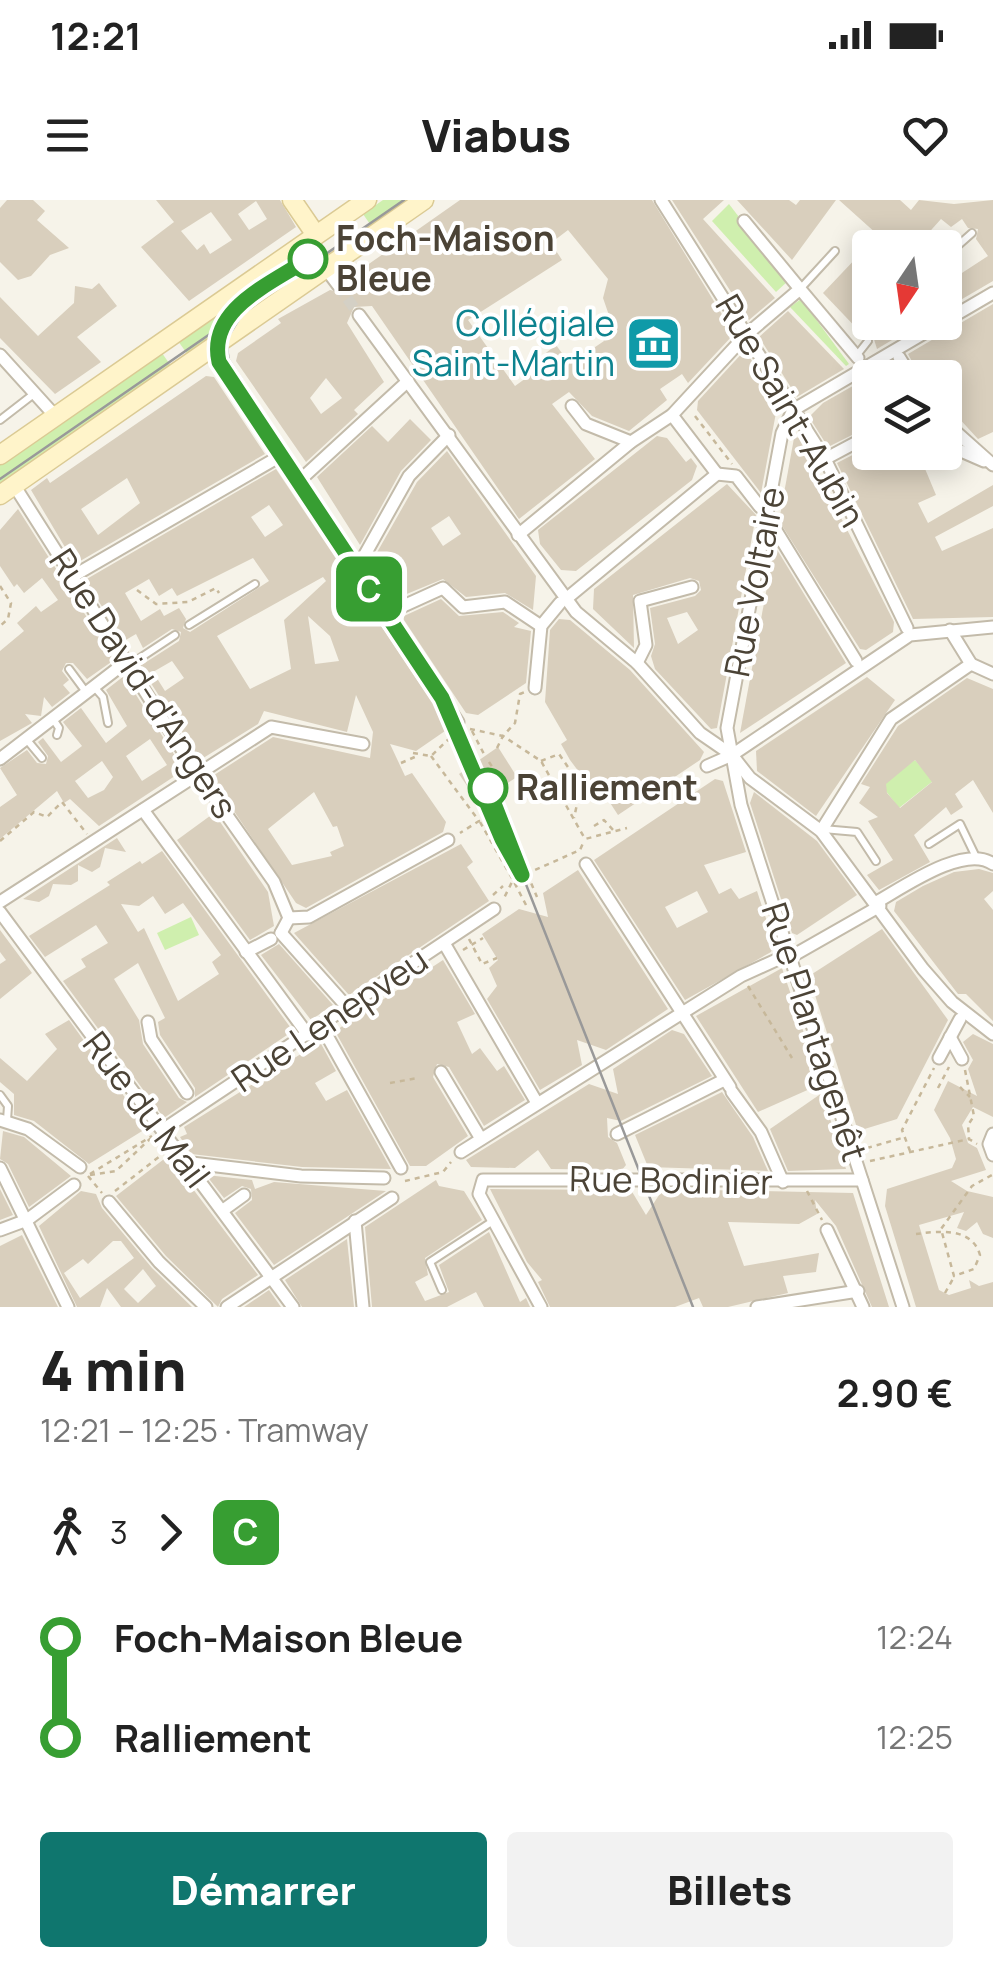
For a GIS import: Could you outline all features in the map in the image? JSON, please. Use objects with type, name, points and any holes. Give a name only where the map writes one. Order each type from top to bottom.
[{"type":"main road","points":[[292,200],[316,235]]},
{"type":"main road","points":[[0,455],[367,200]]},
{"type":"main road","points":[[7,490],[214,348],[332,277],[424,200]]},
{"type":"street","name":"Rue Saint-Aubin","points":[[661,200],[825,458],[908,631]]},
{"type":"street","points":[[744,221],[860,360]]},
{"type":"street","points":[[518,534],[632,442],[672,415],[746,335],[800,288]]},
{"type":"street","points":[[962,311],[993,292]]},
{"type":"street","points":[[359,315],[449,435],[564,601],[637,664],[698,732],[732,755],[750,778],[822,830],[952,1002],[993,1034]]},
{"type":"street","points":[[868,360],[908,340]]},
{"type":"street","points":[[214,348],[463,728]]},
{"type":"street","points":[[0,355],[57,418]]},
{"type":"street","points":[[899,356],[901,360]]},
{"type":"street","points":[[793,410],[852,370]]},
{"type":"street","points":[[299,480],[408,381]]},
{"type":"street","points":[[572,406],[586,424],[632,442]]},
{"type":"street","name":"Rue Voltaire","points":[[732,755],[727,724],[782,433],[793,410]]},
{"type":"street","points":[[672,415],[717,474]]},
{"type":"street","points":[[363,558],[409,476],[449,435]]},
{"type":"street","points":[[962,437],[993,465]]},
{"type":"street","points":[[825,458],[852,444]]},
{"type":"street","points":[[962,451],[993,465]]},
{"type":"street","points":[[75,575],[282,455]]},
{"type":"street","points":[[535,688],[542,626],[549,612],[717,474],[736,476],[760,506]]},
{"type":"street","name":"Rue David-d'Angers","points":[[7,490],[75,575],[198,774],[274,882],[289,918]]},
{"type":"street","points":[[775,529],[856,661]]},
{"type":"street","points":[[637,664],[646,645],[639,603],[692,587]]},
{"type":"street","points":[[388,613],[443,588],[463,607],[505,602],[542,626]]},
{"type":"street","points":[[707,766],[732,755],[908,631],[993,627]]},
{"type":"street","points":[[950,630],[971,664],[993,674]]},
{"type":"street","points":[[0,759],[127,664]]},
{"type":"street","points":[[822,830],[891,719],[971,664]]},
{"type":"street","points":[[0,902],[275,726],[363,744]]},
{"type":"street","name":"Rue Plantagenêt","points":[[732,755],[741,805],[852,1137],[903,1307]]},
{"type":"street","points":[[142,810],[308,1035]]},
{"type":"street","points":[[246,952],[277,935],[289,918],[309,917],[454,837]]},
{"type":"street","points":[[461,1152],[741,976],[790,955],[960,858],[976,856],[993,864]]},
{"type":"street","points":[[586,864],[681,1016],[761,1132],[783,1182]]},
{"type":"street","name":"Rue Lenepveu","points":[[164,1128],[192,1100],[308,1035],[494,909]]},
{"type":"street","name":"Rue du Mail","points":[[0,912],[293,1307]]},
{"type":"street","points":[[277,935],[348,1008]]},
{"type":"street","points":[[444,943],[536,1103]]},
{"type":"street","points":[[939,1058],[960,1020]]},
{"type":"street","points":[[148,1022],[151,1039],[192,1100]]},
{"type":"street","points":[[321,1025],[401,1168]]},
{"type":"street","points":[[950,1037],[962,1058]]},
{"type":"street","points":[[441,1072],[481,1139]]},
{"type":"street","points":[[617,1134],[729,1086]]},
{"type":"street","points":[[3,1120],[28,1128],[84,1171]]},
{"type":"street","points":[[993,1134],[989,1140],[993,1155]]},
{"type":"street","points":[[192,1162],[270,1172],[384,1178]]},
{"type":"street","points":[[0,1168],[68,1307]]},
{"type":"street","points":[[256,1186],[270,1172]]},
{"type":"street","name":"Rue Bodinier","points":[[493,1221],[479,1194],[480,1182],[862,1180]]},
{"type":"street","points":[[0,1230],[26,1220],[74,1185]]},
{"type":"street","points":[[226,1208],[244,1195]]},
{"type":"street","points":[[113,1196],[150,1252],[206,1307]]},
{"type":"street","points":[[227,1307],[392,1198]]},
{"type":"street","points":[[356,1221],[363,1307]]},
{"type":"street","points":[[493,1221],[542,1307]]},
{"type":"street","points":[[827,1230],[864,1307]]},
{"type":"street","points":[[757,1307],[858,1292]]},
{"type":"lane","points":[[962,242],[972,233]]},
{"type":"lane","points":[[800,288],[835,251]]},
{"type":"lane","points":[[861,360],[858,351],[868,341]]},
{"type":"lane","points":[[0,420],[36,392]]},
{"type":"lane","points":[[189,625],[255,584]]},
{"type":"lane","points":[[127,664],[175,634]]},
{"type":"lane","points":[[68,669],[103,698],[108,723]]},
{"type":"lane","points":[[53,720],[59,728],[57,735]]},
{"type":"lane","points":[[27,740],[42,758]]},
{"type":"lane","points":[[929,844],[960,824],[976,856]]},
{"type":"lane","points":[[822,830],[856,832],[876,861]]},
{"type":"lane","points":[[0,1095],[8,1106],[3,1120]]},
{"type":"lane","points":[[442,1290],[430,1262],[493,1221]]},
{"type":"path","points":[[695,416],[736,469]]},
{"type":"path","points":[[0,586],[11,603],[8,619],[0,626]]},
{"type":"path","points":[[137,590],[156,604],[188,602],[216,588],[225,601]]},
{"type":"path","points":[[497,748],[516,724],[520,694],[535,688]]},
{"type":"path","points":[[463,728],[486,756]]},
{"type":"path","points":[[431,756],[463,728],[504,736],[541,761],[585,839]]},
{"type":"path","points":[[448,739],[465,756]]},
{"type":"path","points":[[478,752],[480,746]]},
{"type":"path","points":[[414,752],[431,756],[479,821],[526,904]]},
{"type":"path","points":[[401,762],[420,754]]},
{"type":"path","points":[[541,761],[559,754],[582,786],[574,820]]},
{"type":"path","points":[[489,762],[494,771]]},
{"type":"path","points":[[0,841],[18,831],[34,812],[50,816],[62,802],[88,835]]},
{"type":"path","points":[[504,820],[537,897]]},
{"type":"path","points":[[594,826],[604,820],[614,831]]},
{"type":"path","points":[[454,837],[479,821]]},
{"type":"path","points":[[486,833],[493,827]]},
{"type":"path","points":[[585,839],[626,828]]},
{"type":"path","points":[[527,873],[580,850],[585,839]]},
{"type":"path","points":[[502,886],[493,894],[497,906],[519,877]]},
{"type":"path","points":[[464,930],[482,964],[497,958]]},
{"type":"path","points":[[462,951],[483,938]]},
{"type":"path","points":[[491,960],[494,966]]},
{"type":"path","points":[[741,976],[792,1058]]},
{"type":"path","points":[[966,1074],[974,1116],[968,1125],[969,1138],[974,1143]]},
{"type":"path","points":[[390,1083],[418,1078]]},
{"type":"path","points":[[910,1152],[902,1130],[928,1082]]},
{"type":"path","points":[[960,1086],[971,1098]]},
{"type":"path","points":[[153,1136],[120,1169],[84,1171],[113,1157],[153,1136]]},
{"type":"path","points":[[866,1149],[904,1137]]},
{"type":"path","points":[[872,1161],[969,1138]]},
{"type":"path","points":[[84,1171],[113,1196],[166,1152]]},
{"type":"path","points":[[113,1157],[120,1169]]},
{"type":"path","points":[[135,1157],[144,1169]]},
{"type":"path","points":[[384,1178],[408,1181],[443,1172]]},
{"type":"path","points":[[941,1229],[972,1186],[992,1175]]},
{"type":"path","points":[[807,1191],[827,1230]]},
{"type":"path","points":[[941,1229],[954,1276]]},
{"type":"path","points":[[916,1234],[941,1229],[971,1240],[979,1251],[977,1266],[954,1276],[945,1294]]},
{"type":"green space","points":[[383,200],[412,200],[372,227],[363,214]]},
{"type":"green space","points":[[729,204],[788,281],[776,292],[712,221]]},
{"type":"green space","points":[[245,296],[254,309],[188,355],[178,341]]},
{"type":"green space","points":[[801,299],[849,364],[846,366],[790,307]]},
{"type":"green space","points":[[162,353],[171,366],[0,486],[0,464]]},
{"type":"green space","points":[[915,760],[933,781],[899,808],[885,790],[885,780]]},
{"type":"green space","points":[[191,917],[199,935],[165,950],[157,933]]},
{"type":"building","points":[[7,200],[33,200],[45,211],[37,220],[69,248],[50,255],[31,276],[18,280],[0,262],[0,208]]},
{"type":"building","points":[[156,200],[280,200],[296,227],[189,301],[141,247],[174,222]],"holes":[[[256,201],[267,219],[249,230],[238,214]],[[211,212],[232,240],[210,254],[204,244],[197,250],[181,231]]]},
{"type":"building","points":[[460,200],[652,200],[734,334],[688,383],[682,374],[660,389],[667,400],[629,431],[592,416],[569,392],[552,404],[595,459],[519,519],[372,306],[354,307],[347,323],[384,382],[354,410],[358,414],[306,462],[236,361],[238,353],[281,323],[278,319],[330,290],[343,293],[346,280]],"holes":[[[568,230],[608,279],[603,298],[612,324],[599,333],[604,341],[570,364],[556,345],[542,356],[547,363],[515,386],[468,320],[562,260],[551,243]],[[326,378],[342,398],[321,414],[310,398]]]},
{"type":"building","points":[[672,200],[724,200],[703,219],[775,298],[749,320]]},
{"type":"building","points":[[737,200],[789,200],[796,205],[800,200],[836,200],[792,260]]},
{"type":"building","points":[[839,200],[900,200],[911,210],[919,200],[954,204],[993,200],[993,281],[962,299],[962,273],[988,256],[976,239],[978,229],[968,228],[962,219],[951,227],[941,219],[931,230],[872,230]]},
{"type":"building","points":[[852,262],[852,323],[823,293]]},
{"type":"building","points":[[99,283],[117,306],[77,337],[101,362],[55,394],[0,338],[0,297],[38,336],[74,303],[75,286],[92,289]]},
{"type":"building","points":[[993,304],[993,432],[978,439],[962,422],[962,360],[911,360],[908,354],[932,340],[962,340],[962,322]]},
{"type":"building","points":[[788,311],[844,369],[797,397],[759,337]]},
{"type":"building","points":[[874,340],[892,340],[877,349]]},
{"type":"building","points":[[745,350],[778,402],[761,493],[697,410],[698,401]]},
{"type":"building","points":[[206,376],[214,377],[265,454],[75,564],[31,490],[47,478],[50,483]],"holes":[[[127,478],[140,503],[98,535],[81,509]]]},
{"type":"building","points":[[852,386],[852,435],[828,447],[809,417],[823,403]]},
{"type":"building","points":[[410,419],[431,440],[401,471],[360,545],[317,477],[372,426],[388,442]]},
{"type":"building","points":[[657,436],[667,438],[686,462],[691,458],[697,466],[692,480],[576,571],[561,570],[540,544],[538,530]]},
{"type":"building","points":[[800,437],[894,622],[893,632],[866,650],[860,649],[779,521],[794,438]]},
{"type":"building","points":[[447,451],[536,576],[533,610],[505,593],[466,597],[443,579],[397,598],[371,563],[417,482]],"holes":[[[449,516],[461,534],[443,546],[431,528]]]},
{"type":"building","points":[[852,455],[852,470],[926,470],[936,495],[918,503],[928,523],[993,485],[993,506],[935,537],[942,551],[993,528],[993,617],[913,619],[837,463]]},
{"type":"building","points":[[276,469],[446,723],[445,731],[416,751],[390,744],[405,776],[412,773],[446,822],[443,832],[306,908],[296,903],[211,777],[273,737],[370,758],[373,732],[356,695],[347,732],[264,711],[258,724],[200,760],[140,666],[179,641],[181,632],[172,629],[143,648],[136,634],[124,641],[85,580]],"holes":[[[269,505],[283,525],[265,537],[251,517]],[[253,558],[269,581],[190,632],[183,628],[186,619],[179,608],[164,616],[160,609],[141,621],[125,593],[149,579],[159,596],[172,588],[177,596]],[[323,577],[326,581],[284,620],[291,669],[250,689],[217,636]],[[308,616],[330,636],[339,661],[315,664]],[[172,661],[184,678],[165,691],[153,672]],[[314,792],[333,827],[337,826],[344,846],[330,852],[332,856],[292,865],[268,829]]]},
{"type":"building","points":[[727,484],[756,515],[717,728],[711,729],[655,669],[651,656],[655,644],[650,608],[695,596],[701,590],[699,581],[690,578],[633,595],[634,648],[593,609],[594,589]],"holes":[[[687,612],[698,630],[678,644],[667,618]]]},
{"type":"building","points":[[18,509],[114,660],[87,679],[73,663],[66,663],[62,671],[69,680],[63,685],[70,693],[52,707],[44,697],[41,716],[25,714],[32,723],[0,741],[0,651],[24,631],[17,623],[36,606],[41,612],[58,600],[42,578],[24,593],[17,584],[14,587],[0,566],[0,530]]},
{"type":"building","points":[[774,549],[846,663],[740,733]]},
{"type":"building","points":[[441,599],[459,616],[503,612],[519,623],[514,627],[531,631],[526,683],[478,715],[466,713],[404,620],[404,616]]},
{"type":"building","points":[[559,619],[570,620],[630,670],[704,752],[700,760],[618,815],[603,792],[597,796],[570,760],[561,744],[567,740],[545,702],[550,630]]},
{"type":"building","points":[[124,676],[184,770],[99,826],[70,799],[64,803],[57,791],[0,839],[0,807],[17,795],[0,768],[27,750],[37,763],[46,764],[48,756],[38,742],[43,738],[61,762],[82,746],[63,722],[81,708],[106,743],[127,726],[106,690]],"holes":[[[150,739],[167,765],[142,781],[126,756]],[[102,761],[113,777],[104,790],[88,798],[75,781]]]},
{"type":"building","points":[[867,677],[895,700],[816,816],[757,771],[756,751]]},
{"type":"building","points":[[967,678],[993,689],[993,813],[973,780],[955,794],[963,807],[951,815],[946,807],[914,835],[930,862],[879,890],[867,875],[893,860],[868,821],[878,817],[859,803],[870,787],[861,784],[898,726]],"holes":[[[915,760],[932,782],[900,808],[887,793],[886,784]]]},
{"type":"building","points":[[498,747],[517,777],[478,802],[459,774]]},
{"type":"building","points":[[715,779],[723,781],[746,852],[704,865],[719,894],[731,888],[739,899],[757,891],[774,943],[771,952],[685,1000],[594,860]],"holes":[[[697,891],[708,912],[677,928],[665,907]]]},
{"type":"building","points":[[754,792],[817,841],[857,895],[797,935],[792,933],[750,803]]},
{"type":"building","points":[[214,813],[268,892],[274,926],[250,940],[177,840]]},
{"type":"building","points":[[117,838],[126,852],[105,848],[100,867],[92,872],[78,865],[78,881],[71,885],[53,884],[49,896],[39,902],[23,899]]},
{"type":"building","points":[[461,844],[473,862],[467,867],[489,901],[349,995],[294,933]]},
{"type":"building","points":[[162,851],[293,1031],[195,1097],[195,1088],[160,1035],[158,1022],[165,1018],[138,963],[114,979],[139,1020],[143,1044],[179,1098],[187,1102],[164,1118],[63,981],[86,967],[81,959],[108,943],[96,925],[45,957],[29,936],[110,885],[107,882],[140,861],[142,864]],"holes":[[[153,896],[165,914],[183,903],[221,955],[212,962],[219,974],[178,1001],[144,928],[138,932],[121,904],[139,906]]]},
{"type":"building","points":[[979,869],[993,873],[993,891],[984,899],[993,910],[993,1021],[966,994],[958,994],[894,911],[896,902],[923,886],[954,872]]},
{"type":"building","points":[[578,870],[668,1009],[606,1050],[577,1040],[582,1065],[540,1090],[487,999],[497,986],[489,968],[498,960],[482,934],[519,909],[548,917],[543,893]]},
{"type":"building","points":[[882,929],[948,1020],[897,1119],[858,1131],[809,976]]},
{"type":"building","points":[[0,930],[32,973],[0,999],[0,964],[6,960],[0,952]]},
{"type":"building","points":[[279,944],[333,1005],[311,1020],[261,955]]},
{"type":"building","points":[[443,960],[475,1014],[457,1022],[472,1054],[480,1048],[497,1071],[504,1066],[525,1100],[484,1126],[449,1067],[437,1064],[433,1077],[468,1136],[426,1166],[410,1166],[335,1031]]},
{"type":"building","points":[[782,968],[821,1084],[758,1112],[696,1016]]},
{"type":"building","points":[[69,1020],[147,1128],[89,1164],[34,1121],[14,1115],[14,1094],[0,1082],[0,1058],[27,1081],[57,1049],[45,1034]]},
{"type":"building","points":[[672,1030],[684,1034],[712,1076],[621,1121],[607,1118],[608,1137],[617,1143],[626,1165],[622,1170],[551,1169],[538,1150],[515,1168],[471,1167],[466,1160],[589,1084],[618,1094],[613,1069]]},
{"type":"building","points":[[973,1034],[993,1044],[993,1117],[973,1107],[962,1125],[968,1143],[977,1148],[986,1170],[951,1181],[967,1191],[993,1197],[993,1238],[983,1234],[977,1222],[966,1231],[957,1228],[964,1212],[919,1225],[939,1290],[949,1295],[971,1288],[969,1280],[979,1286],[993,1282],[993,1307],[916,1307],[885,1206],[887,1189],[952,1168],[956,1159],[950,1138],[934,1110],[948,1081],[977,1096],[968,1069],[973,1060],[963,1042]]},
{"type":"building","points":[[320,1042],[336,1071],[315,1083],[326,1101],[347,1090],[391,1169],[302,1167],[191,1154],[180,1137],[187,1134],[184,1127]]},
{"type":"building","points":[[722,1092],[753,1137],[768,1171],[648,1167],[635,1135]]},
{"type":"building","points":[[822,1093],[846,1169],[788,1171],[770,1129]]},
{"type":"building","points":[[3,1131],[24,1137],[71,1176],[29,1207],[8,1164],[0,1159]]},
{"type":"building","points":[[168,1156],[258,1275],[222,1299],[218,1307],[166,1256],[116,1196]]},
{"type":"building","points":[[206,1175],[252,1180],[255,1189],[274,1182],[386,1191],[274,1265],[235,1213],[252,1200],[251,1189],[242,1186],[224,1198]]},
{"type":"building","points":[[436,1180],[439,1186],[464,1191],[482,1220],[425,1258],[428,1275],[415,1282],[425,1301],[449,1292],[439,1265],[489,1232],[520,1302],[526,1298],[530,1307],[484,1307],[476,1292],[447,1307],[372,1307],[365,1227]]},
{"type":"building","points":[[0,1189],[13,1215],[0,1220]]},
{"type":"building","points":[[490,1189],[631,1190],[646,1215],[663,1189],[853,1193],[889,1307],[872,1307],[836,1226],[815,1200],[817,1214],[799,1224],[728,1222],[744,1266],[819,1253],[816,1272],[783,1276],[788,1293],[728,1307],[703,1307],[699,1298],[675,1307],[550,1307],[538,1282],[542,1280],[527,1262]]},
{"type":"building","points":[[81,1191],[96,1194],[102,1208],[152,1268],[192,1307],[121,1307],[107,1288],[100,1307],[77,1307],[39,1226]],"holes":[[[113,1241],[121,1241],[134,1258],[80,1298],[64,1273],[83,1259],[88,1264]],[[143,1269],[156,1286],[138,1303],[124,1289]]]},
{"type":"building","points":[[22,1235],[58,1307],[0,1307],[0,1246]]},
{"type":"building","points":[[347,1239],[354,1307],[302,1307],[285,1280]]},
{"type":"building","points":[[269,1290],[281,1307],[244,1307]]},
{"type":"tunnel","points":[[338,285],[359,315]]},
{"type":"tram line","points":[[0,479],[404,200]]},
{"type":"tram line","name":"C","points":[[308,259],[228,314],[216,346],[219,362],[442,698],[502,839],[522,875],[488,788]]},
{"type":"tram line","points":[[244,311],[226,340],[230,370],[461,720],[693,1307]]},
{"type":"place","name":"Foch-Maison Bleue","points":[[308,259]]},
{"type":"place","name":"Collégiale Saint-Martin","points":[[654,344]]},
{"type":"place","name":"Ralliement","points":[[488,788]]}]
